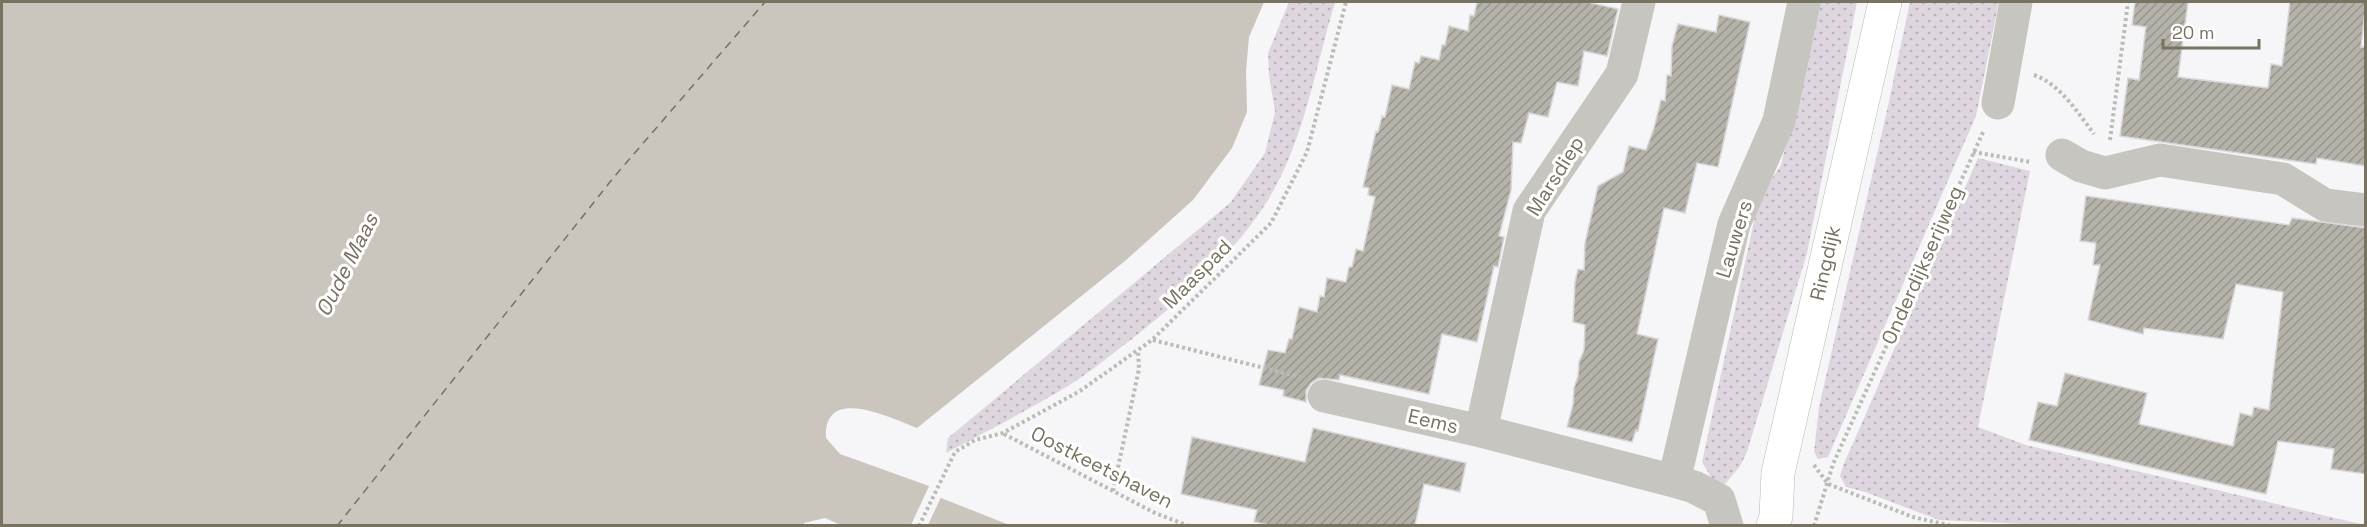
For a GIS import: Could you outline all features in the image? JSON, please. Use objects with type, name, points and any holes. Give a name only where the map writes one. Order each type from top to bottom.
[{"type":"main road","name":"Ringdijk","points":[[1781,522],[1778,473],[1885,2]]},
{"type":"street","name":"Marsdiep","points":[[1480,431],[1529,211],[1622,74],[1640,2]]},
{"type":"street","name":"Lauwers","points":[[1674,481],[1734,224],[1779,121],[1804,2]]},
{"type":"street","points":[[1998,103],[2016,2]]},
{"type":"street","points":[[2062,155],[2081,166],[2105,173],[2160,160],[2283,179],[2325,205],[2366,210]]},
{"type":"street","name":"Eems","points":[[1324,396],[1480,431],[1674,481],[1694,487],[1723,513]]},
{"type":"path","name":"Maaspad","points":[[919,525],[946,466],[956,452],[975,440],[1003,433],[1080,390],[1138,351],[1271,223],[1307,153],[1346,2]]},
{"type":"path","points":[[2103,140],[2110,143],[2128,2]]},
{"type":"path","points":[[2003,70],[2045,79],[2073,105],[2096,137]]},
{"type":"path","name":"Onderdijkserijweg","points":[[1814,525],[1833,464],[1973,152],[1998,103]]},
{"type":"path","points":[[1973,152],[2038,164],[2062,155]]},
{"type":"path","points":[[1152,340],[1316,381],[1324,396]]},
{"type":"path","points":[[1113,491],[1139,369],[1138,351]]},
{"type":"path","name":"Oostkeetshaven","points":[[1003,433],[1155,513],[1189,525]]},
{"type":"path","points":[[1828,484],[1913,517],[1952,525]]},
{"type":"shaded area","points":[[1289,2],[1335,2],[1297,138],[1279,180],[1266,204],[1250,226],[1233,247],[1194,286],[1096,367],[1044,400],[946,453],[948,438],[1230,203],[1265,153],[1275,112],[1268,53]]},
{"type":"shaded area","points":[[1820,2],[1857,2],[1807,253],[1747,452],[1740,466],[1725,484],[1712,479],[1702,462],[1759,198],[1781,165]]},
{"type":"shaded area","points":[[1910,2],[1999,2],[1976,116],[1828,457],[1818,459],[1814,452],[1819,407]]},
{"type":"shaded area","points":[[1978,158],[2030,171],[1978,427],[2026,445],[2365,525],[2064,526],[1939,520],[1846,487],[1840,476],[1843,466]]},
{"type":"water","name":"Oude Maas","points":[[2,2],[1264,2],[1249,37],[1246,71],[1247,112],[1232,148],[1193,200],[1125,261],[917,428],[876,413],[847,408],[835,412],[828,422],[826,438],[840,454],[929,486],[941,498],[1012,526],[843,526],[825,518],[804,523],[803,526],[2,525]]},
{"type":"pier","points":[[930,484],[942,495],[928,525],[911,525]]},
{"type":"building","points":[[1477,2],[1587,2],[1618,9],[1607,56],[1584,51],[1578,86],[1557,82],[1548,117],[1529,113],[1521,143],[1513,142],[1511,190],[1499,236],[1504,237],[1498,267],[1494,266],[1477,342],[1442,334],[1429,394],[1340,375],[1339,380],[1319,378],[1311,383],[1306,391],[1306,402],[1283,396],[1284,390],[1259,385],[1268,350],[1285,353],[1289,339],[1292,339],[1299,307],[1317,312],[1320,296],[1324,297],[1327,278],[1346,282],[1356,249],[1363,251],[1375,197],[1368,195],[1369,188],[1363,187],[1376,131],[1378,132],[1382,116],[1385,117],[1392,85],[1409,89],[1415,62],[1419,63],[1421,56],[1439,60],[1449,26],[1468,31],[1470,15],[1474,16]]},
{"type":"building","points":[[2135,2],[2188,2],[2178,77],[2268,88],[2271,64],[2282,66],[2290,2],[2366,2],[2361,47],[2366,47],[2366,166],[2317,158],[2316,164],[2120,136],[2128,78],[2139,80],[2146,27],[2132,25]]},
{"type":"building","points":[[1719,15],[1750,22],[1718,167],[1697,163],[1685,213],[1664,208],[1637,334],[1658,339],[1638,431],[1636,430],[1632,442],[1567,427],[1573,405],[1579,362],[1584,350],[1585,325],[1573,322],[1575,282],[1578,269],[1584,270],[1585,243],[1598,186],[1623,172],[1629,146],[1646,150],[1661,100],[1665,101],[1667,75],[1671,76],[1672,46],[1678,24],[1716,32]]},
{"type":"building","points":[[2086,196],[2289,225],[2292,218],[2366,228],[2366,474],[2331,469],[2334,449],[2278,441],[2266,494],[2029,440],[2038,402],[2057,406],[2065,373],[2147,393],[2139,424],[2233,446],[2240,413],[2252,416],[2254,407],[2269,410],[2283,292],[2236,284],[2223,339],[2144,328],[2143,334],[2088,320],[2100,265],[2093,265],[2096,243],[2080,241]]},
{"type":"building","points":[[1313,428],[1466,463],[1460,492],[1424,484],[1415,525],[1270,525],[1254,522],[1257,510],[1181,494],[1192,437],[1305,462]]},
{"type":"ferry route","points":[[337,526],[614,177],[765,2]]}]
